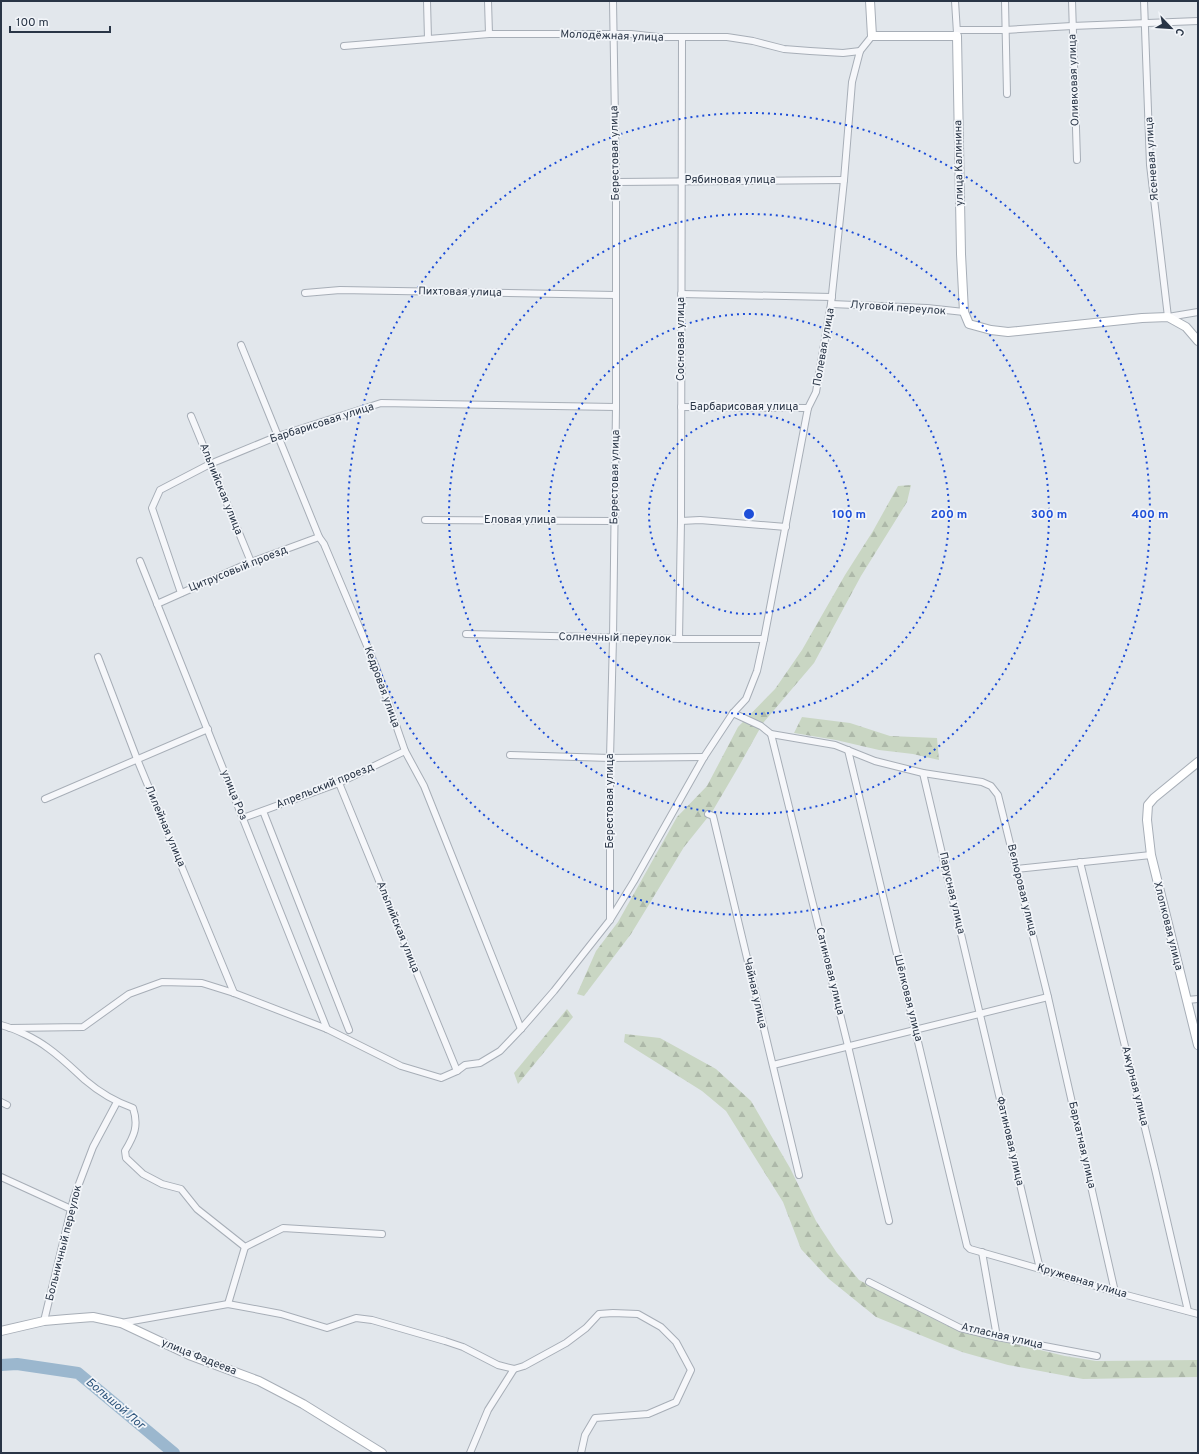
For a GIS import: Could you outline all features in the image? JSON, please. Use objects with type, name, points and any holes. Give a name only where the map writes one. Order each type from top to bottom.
[{"type":"street","points":[[427,1],[428,39]]},
{"type":"street","points":[[488,1],[489,34]]},
{"type":"street","name":"Берестовая улица","points":[[610,920],[610,758],[616,407],[614,1]]},
{"type":"street","points":[[860,51],[872,36],[870,1]]},
{"type":"street","name":"улица Калинина","points":[[956,1],[960,254],[964,312],[969,324],[991,330],[1008,332],[1148,317],[1168,317]]},
{"type":"street","points":[[1005,1],[1006,94]]},
{"type":"street","name":"Оливковая улица","points":[[1072,1],[1077,160]]},
{"type":"street","name":"Ясеневая улица","points":[[1144,1],[1150,165],[1168,317]]},
{"type":"street","points":[[872,36],[1198,21]]},
{"type":"street","name":"Молодёжная улица","points":[[344,46],[489,34],[631,34],[644,37],[727,37],[753,41],[784,49],[843,53],[860,51]]},
{"type":"street","name":"Сосновая улица","points":[[679,639],[681,520],[682,38]]},
{"type":"street","name":"Полевая улица","points":[[10,1028],[83,1027],[130,994],[162,982],[202,983],[234,993],[327,1029],[401,1066],[441,1078],[457,1071],[465,1065],[480,1063],[500,1051],[521,1029],[554,991],[610,920],[634,881],[704,757],[733,713],[746,699],[757,671],[808,408],[816,392],[831,301],[844,180],[852,82],[860,51]]},
{"type":"street","name":"Рябиновая улица","points":[[616,182],[844,180]]},
{"type":"street","name":"Пихтовая улица","points":[[305,292],[340,290],[615,295]]},
{"type":"street","points":[[681,294],[831,301]]},
{"type":"street","name":"Луговой переулок","points":[[831,301],[964,312]]},
{"type":"street","points":[[1168,317],[1198,312]]},
{"type":"street","points":[[1168,317],[1186,327],[1198,341]]},
{"type":"street","name":"Кедровая улица","points":[[241,345],[319,537],[324,544],[376,667],[406,751],[424,786],[521,1029]]},
{"type":"street","name":"Барбарисовая улица","points":[[181,593],[152,508],[160,490],[210,464],[278,436],[381,403],[616,407]]},
{"type":"street","name":"Барбарисовая улица","points":[[681,407],[808,408]]},
{"type":"street","name":"Альпийская улица","points":[[191,416],[251,562]]},
{"type":"street","name":"Еловая улица","points":[[425,520],[614,521]]},
{"type":"street","points":[[681,520],[700,520],[786,527]]},
{"type":"street","name":"Цитрусовый проезд","points":[[157,604],[251,562],[319,537]]},
{"type":"street","name":"улица Роз","points":[[140,561],[327,1029]]},
{"type":"street","name":"Солнечный переулок","points":[[466,634],[613,638],[764,639]]},
{"type":"street","name":"Лилейная улица","points":[[98,657],[137,759],[234,993]]},
{"type":"street","points":[[733,713],[761,726],[771,734],[835,745],[875,761],[923,772]]},
{"type":"street","points":[[44,799],[208,729]]},
{"type":"street","name":"Сатиновая улица","points":[[771,734],[848,1046],[889,1221]]},
{"type":"street","name":"Шёлковая улица","points":[[848,750],[967,1246]]},
{"type":"street","name":"Апрельский проезд","points":[[243,818],[339,783],[406,751]]},
{"type":"street","points":[[510,754],[610,758],[704,757]]},
{"type":"street","name":"Хлопковая улица","points":[[1198,762],[1163,790],[1148,805],[1148,828],[1151,855],[1198,1045]]},
{"type":"street","name":"Велюровая улица","points":[[923,772],[982,782],[990,786],[998,795],[1048,997]]},
{"type":"street","name":"Парусная улица","points":[[923,772],[980,1014]]},
{"type":"street","name":"Альпийская улица","points":[[339,783],[457,1071]]},
{"type":"street","name":"улица Роз","points":[[263,810],[349,1030]]},
{"type":"street","name":"Чайная улица","points":[[708,814],[713,816],[799,1175]]},
{"type":"street","points":[[1016,869],[1151,855]]},
{"type":"street","name":"Ажурная улица","points":[[1080,862],[1188,1311]]},
{"type":"street","points":[[772,1065],[1048,997]]},
{"type":"street","name":"Бархатная улица","points":[[1048,997],[1115,1292]]},
{"type":"street","points":[[1187,1000],[1198,999]]},
{"type":"street","name":"Фатиновая улица","points":[[980,1014],[1040,1269]]},
{"type":"street","points":[[1,1025],[46,1046],[62,1058],[86,1081],[117,1102],[133,1108],[136,1118],[133,1136],[125,1151],[126,1158],[143,1174],[162,1184],[181,1189],[197,1209],[245,1248]]},
{"type":"street","name":"Больничный переулок","points":[[44,1321],[71,1209],[82,1172],[93,1147],[117,1102]]},
{"type":"street","points":[[1,1177],[71,1209]]},
{"type":"street","points":[[228,1304],[245,1248],[283,1228],[382,1234]]},
{"type":"street","name":"Кружевная улица","points":[[967,1246],[970,1249],[1115,1292],[1198,1314]]},
{"type":"street","points":[[982,1252],[997,1336]]},
{"type":"street","name":"Атласная улица","points":[[869,1282],[960,1328],[1096,1356]]},
{"type":"street","points":[[121,1323],[228,1304],[280,1314],[327,1328],[356,1318],[372,1320],[457,1345],[498,1365],[514,1369],[524,1366],[566,1343],[586,1328],[599,1314],[638,1314],[661,1327],[676,1342],[691,1370],[676,1402],[648,1414],[595,1418],[585,1435],[581,1453]]},
{"type":"street","name":"улица Фадеева","points":[[1,1331],[44,1321],[93,1317],[121,1323],[189,1355],[259,1381],[303,1404],[382,1453]]},
{"type":"street","points":[[470,1453],[488,1410],[514,1369]]},
{"type":"green space","points":[[911,485],[907,502],[861,576],[814,663],[763,723],[712,812],[684,847],[631,934],[584,996],[577,994],[596,951],[618,922],[677,817],[707,786],[738,727],[775,689],[802,650],[898,486]]},
{"type":"green space","points":[[802,717],[850,723],[890,736],[937,738],[939,760],[794,733]]},
{"type":"green space","points":[[567,1009],[573,1017],[518,1084],[514,1073]]},
{"type":"green space","points":[[625,1034],[660,1038],[716,1069],[751,1101],[790,1168],[816,1221],[837,1253],[859,1280],[948,1326],[981,1336],[1065,1356],[1096,1361],[1198,1360],[1198,1377],[1083,1379],[1008,1365],[962,1352],[876,1317],[829,1279],[801,1249],[783,1202],[726,1111],[702,1091],[624,1042]]},
{"type":"waterway","name":"Большой Лог","points":[[1,1365],[17,1364],[78,1373],[174,1453]]}]
